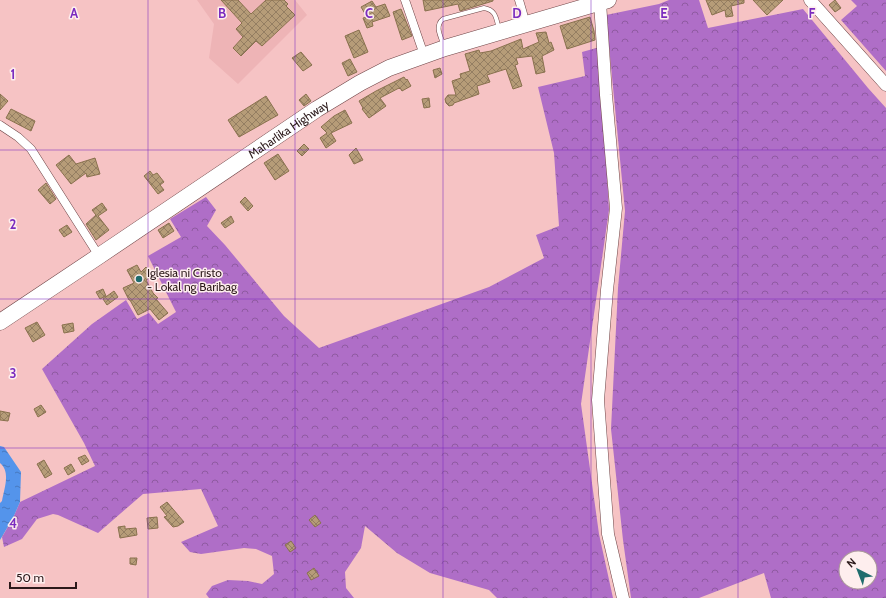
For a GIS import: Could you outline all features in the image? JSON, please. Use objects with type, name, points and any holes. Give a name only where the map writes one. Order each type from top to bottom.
[{"type":"highway","name":"Maharlika Highway","points":[[0,322],[317,109],[360,83],[383,71],[424,55],[604,1]]},
{"type":"street","points":[[405,0],[424,55]]},
{"type":"street","points":[[518,0],[526,24]]},
{"type":"street","points":[[810,0],[886,85]]},
{"type":"street","points":[[604,1],[606,95],[616,208],[607,290],[598,400],[608,534],[623,598]]},
{"type":"street","points":[[0,125],[18,137],[31,149],[99,256]]},
{"type":"lane","points":[[445,48],[438,27],[442,19],[484,8],[490,9],[494,13],[499,32]]},
{"type":"shaded area","points":[[197,0],[295,0],[307,15],[238,84],[209,58],[214,24]]},
{"type":"green space","points":[[669,0],[699,0],[708,28],[803,9],[886,108],[886,598],[771,598],[764,573],[699,598],[631,598],[611,429],[618,288],[625,211],[606,15],[659,4]]},
{"type":"green space","points":[[851,0],[886,0],[886,71],[841,20],[857,6]]},
{"type":"green space","points":[[600,47],[609,210],[581,404],[599,534],[613,598],[497,598],[489,590],[430,573],[397,553],[365,526],[361,548],[345,572],[346,588],[354,598],[209,598],[206,594],[212,586],[228,580],[248,581],[262,584],[274,574],[272,556],[256,549],[244,548],[201,554],[190,552],[181,542],[218,526],[201,489],[143,494],[98,533],[53,514],[37,519],[22,539],[4,547],[2,537],[20,502],[95,466],[84,443],[42,369],[92,324],[126,300],[137,319],[149,313],[158,324],[176,312],[148,256],[181,237],[170,219],[206,197],[216,210],[207,226],[225,245],[284,316],[319,348],[489,287],[544,258],[536,235],[559,226],[554,153],[538,87],[585,76],[582,52]]},
{"type":"water","points":[[0,446],[4,447],[21,472],[20,502],[13,518],[0,540],[0,503],[2,501],[6,476],[0,463]]},
{"type":"building","points":[[221,0],[238,0],[251,14],[266,0],[284,0],[288,4],[286,6],[295,15],[262,46],[256,41],[241,56],[233,48],[243,37],[236,29],[242,23]]},
{"type":"building","points":[[423,0],[493,1],[460,11],[458,4],[425,11]]},
{"type":"building","points":[[706,0],[744,0],[744,3],[731,6],[733,16],[726,17],[725,10],[712,15]]},
{"type":"building","points":[[753,0],[783,0],[767,15]]},
{"type":"building","points":[[835,0],[841,8],[835,12],[829,5]]},
{"type":"building","points":[[372,1],[376,7],[385,4],[390,16],[372,22],[373,26],[367,28],[363,18],[367,17],[361,7]]},
{"type":"building","points":[[401,9],[412,36],[402,40],[393,12]]},
{"type":"building","points":[[590,17],[595,40],[567,49],[560,26]]},
{"type":"building","points":[[359,30],[368,52],[354,58],[345,36]]},
{"type":"building","points":[[546,32],[549,43],[551,42],[554,50],[542,56],[545,72],[536,74],[532,56],[516,58],[518,64],[515,65],[522,86],[513,89],[506,69],[487,75],[490,82],[477,86],[479,94],[454,103],[453,105],[449,106],[446,103],[445,99],[448,95],[456,95],[452,81],[461,78],[460,74],[470,71],[465,54],[479,50],[480,53],[491,51],[521,39],[523,49],[539,42],[536,33]]},
{"type":"building","points":[[301,52],[312,65],[303,71],[292,58]]},
{"type":"building","points":[[350,59],[357,72],[348,76],[342,63]]},
{"type":"building","points":[[440,68],[442,74],[435,78],[433,70]]},
{"type":"building","points":[[404,77],[411,86],[402,91],[399,88],[380,98],[386,106],[369,118],[362,109],[363,108],[359,101]]},
{"type":"building","points":[[0,94],[8,101],[0,110]]},
{"type":"building","points":[[306,94],[311,101],[304,106],[299,100]]},
{"type":"building","points":[[266,96],[278,115],[239,137],[228,120]]},
{"type":"building","points":[[429,98],[430,107],[424,108],[422,99]]},
{"type":"building","points":[[11,109],[35,121],[31,131],[6,118]]},
{"type":"building","points":[[345,110],[352,123],[331,133],[336,141],[326,148],[320,138],[327,133],[321,127],[334,116]]},
{"type":"building","points":[[304,144],[309,149],[302,156],[297,151]]},
{"type":"building","points":[[356,148],[363,160],[354,164],[349,155]]},
{"type":"building","points":[[278,154],[289,171],[275,180],[264,163]]},
{"type":"building","points":[[69,155],[76,164],[95,158],[100,174],[87,177],[86,173],[71,184],[56,165]]},
{"type":"building","points":[[150,171],[153,175],[157,173],[164,182],[160,185],[164,190],[158,194],[144,176]]},
{"type":"building","points":[[46,183],[56,199],[50,204],[38,190]]},
{"type":"building","points":[[245,197],[253,206],[248,211],[240,202]]},
{"type":"building","points":[[102,203],[107,210],[98,216],[109,230],[96,240],[86,224],[96,215],[92,210]]},
{"type":"building","points":[[231,216],[234,222],[225,228],[221,223]]},
{"type":"building","points":[[169,223],[174,231],[163,238],[158,230]]},
{"type":"building","points":[[67,225],[72,232],[64,237],[59,230]]},
{"type":"building","points":[[137,265],[141,272],[146,267],[152,276],[146,280],[153,293],[158,298],[156,299],[168,313],[159,320],[150,309],[138,315],[123,288],[134,283],[127,270]]},
{"type":"building","points":[[103,289],[106,296],[100,299],[96,292]]},
{"type":"building","points":[[114,291],[118,297],[107,305],[103,299]]},
{"type":"building","points":[[37,322],[45,335],[33,342],[25,328]]},
{"type":"building","points":[[73,323],[74,331],[64,333],[62,325]]},
{"type":"building","points":[[41,405],[46,412],[38,417],[34,409]]},
{"type":"building","points":[[0,411],[10,413],[8,421],[0,420]]},
{"type":"building","points":[[85,455],[89,461],[82,465],[78,458]]},
{"type":"building","points":[[44,460],[52,474],[45,478],[37,464]]},
{"type":"building","points":[[71,464],[75,471],[68,475],[64,468]]},
{"type":"building","points":[[167,502],[184,522],[178,526],[173,527],[164,517],[167,516],[160,507]]},
{"type":"building","points":[[315,515],[321,523],[315,527],[309,520]]},
{"type":"building","points":[[157,517],[158,528],[148,529],[147,518]]},
{"type":"building","points":[[125,526],[125,529],[136,528],[137,535],[120,538],[118,527]]},
{"type":"building","points":[[291,541],[296,548],[290,552],[285,545]]},
{"type":"building","points":[[130,558],[137,558],[136,565],[130,564]]},
{"type":"building","points":[[314,568],[319,576],[311,580],[307,573]]},
{"type":"place","name":"Iglesia ni Cristo - Lokal ng Baribag","points":[[139,279]]}]
